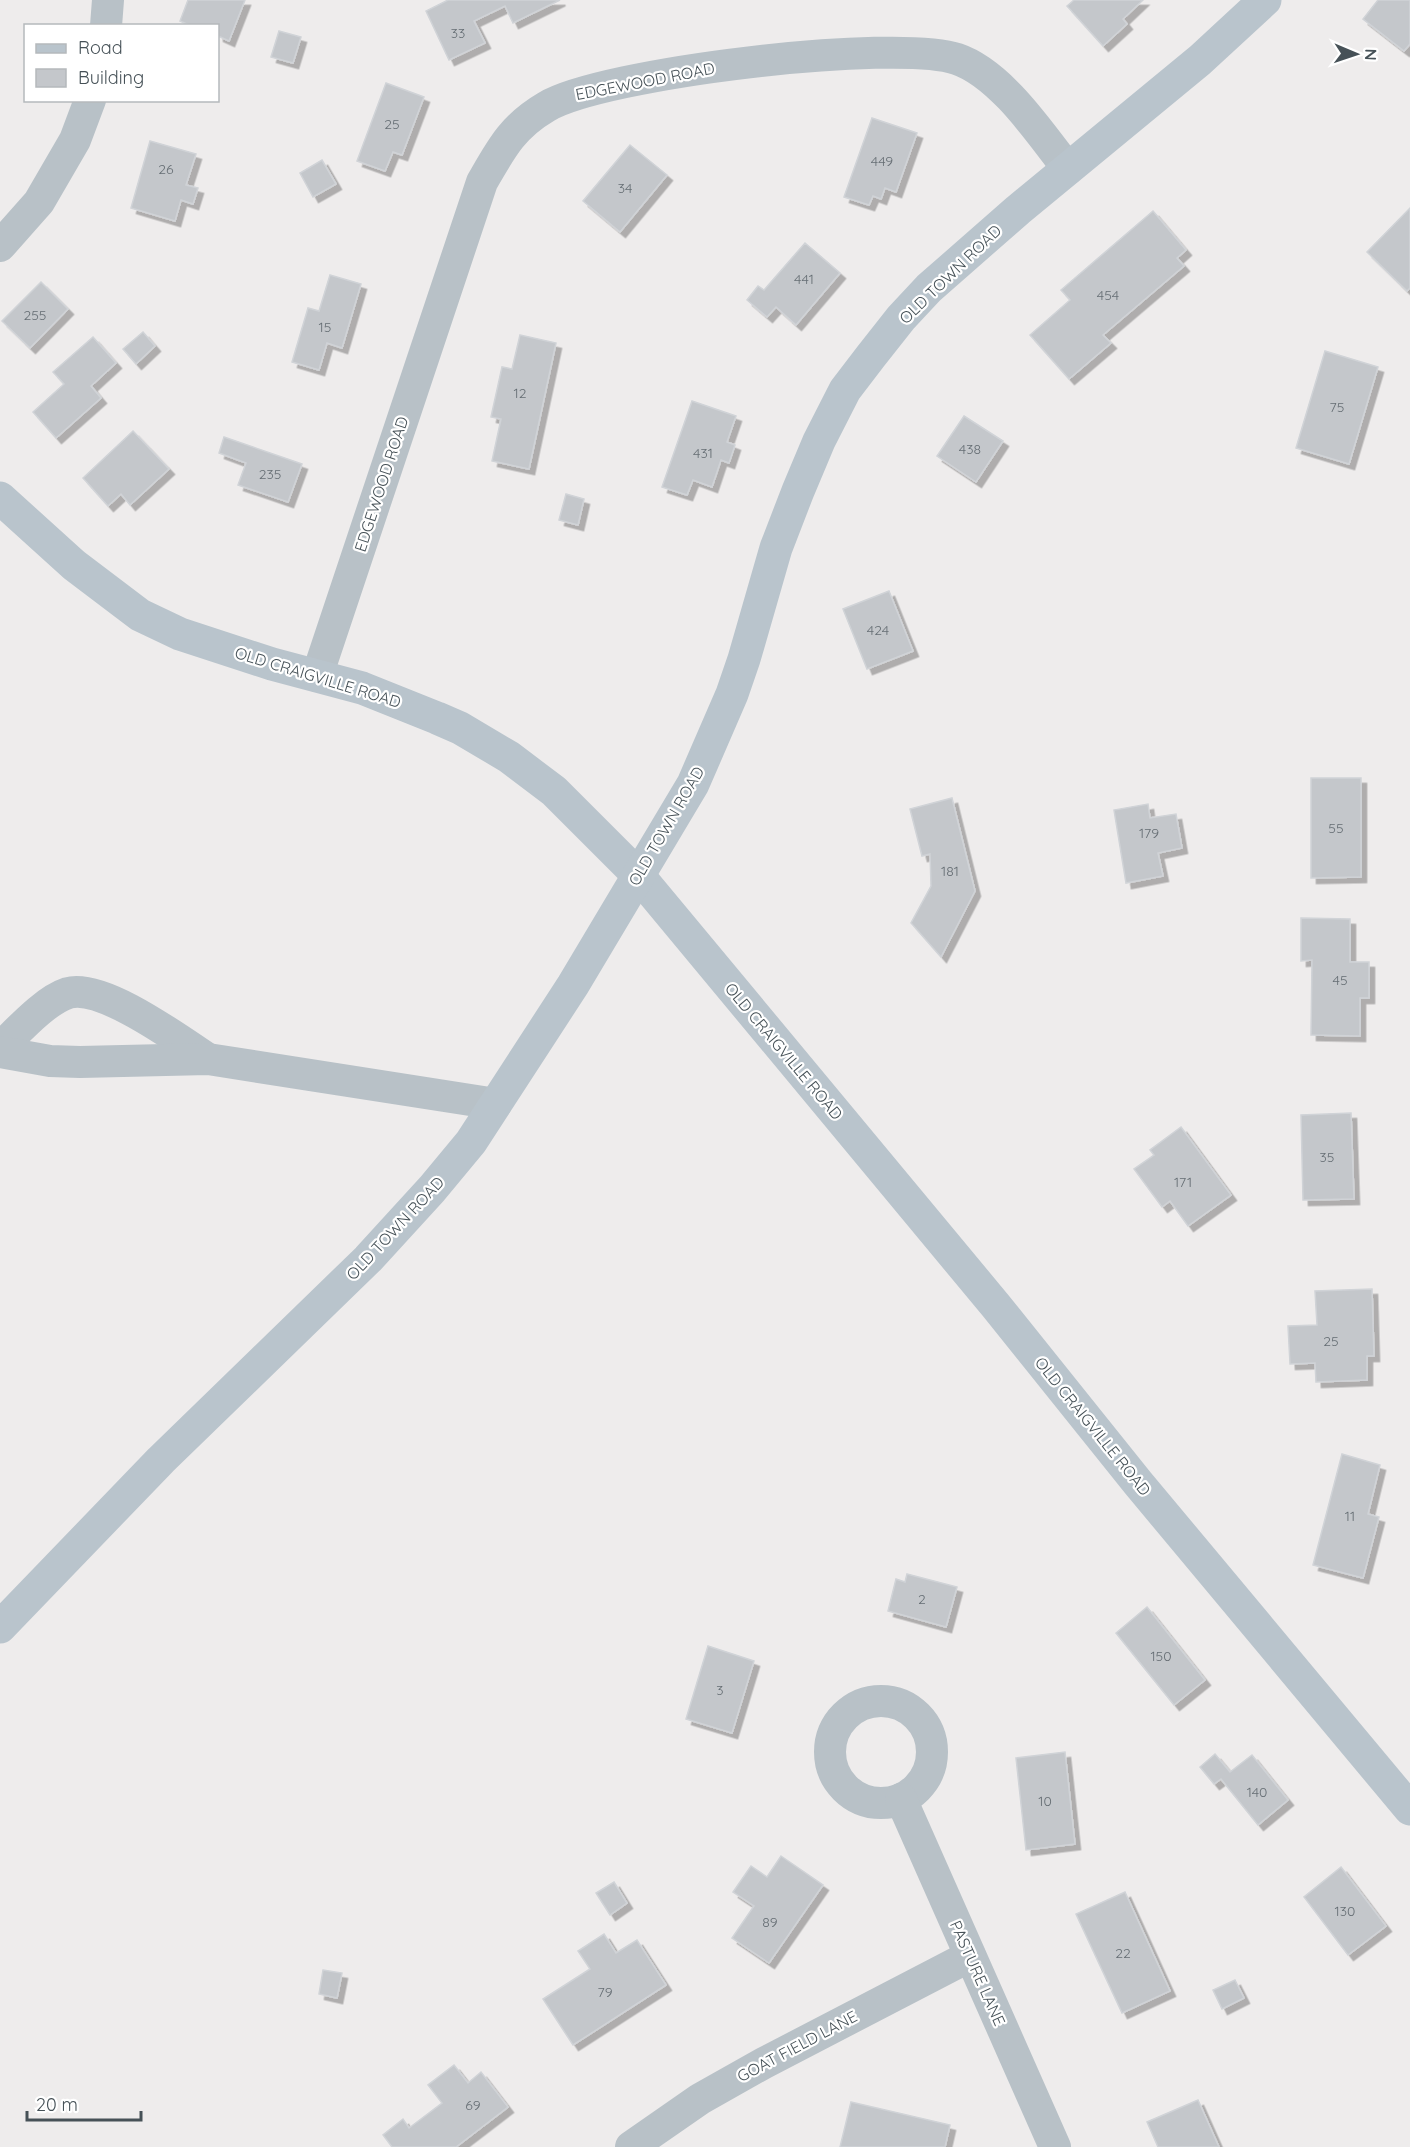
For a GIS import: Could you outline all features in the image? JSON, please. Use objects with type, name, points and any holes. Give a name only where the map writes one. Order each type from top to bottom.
[{"type":"street","points":[[106,24],[108,0]]},
{"type":"street","name":"OLD TOWN ROAD","points":[[0,1627],[161,1461],[368,1259],[471,1142],[573,985],[693,784],[744,659],[776,548],[815,451],[845,390],[901,318],[929,288],[1018,210],[1200,60],[1265,0]]},
{"type":"street","name":"EDGEWOOD ROAD","points":[[317,676],[482,182],[513,131],[546,106],[569,96],[592,90],[695,70],[784,59],[862,53],[955,58],[978,69],[996,83],[1034,125],[1068,169]]},
{"type":"street","points":[[0,246],[39,202],[75,140],[89,102]]},
{"type":"street","name":"OLD CRAIGVILLE ROAD","points":[[0,498],[74,566],[140,615],[180,634],[362,688],[400,702],[460,728],[509,757],[554,791],[638,875],[996,1306],[1138,1483],[1410,1809]]},
{"type":"street","points":[[0,1050],[29,1020],[69,993],[89,994],[127,1007],[208,1059]]},
{"type":"street","points":[[0,1050],[50,1061],[208,1059],[496,1104]]},
{"type":"street","name":"PASTURE LANE","points":[[901,1799],[1055,2147]]},
{"type":"street","name":"GOAT FIELD LANE","points":[[631,2147],[700,2099],[764,2063],[970,1956]]},
{"type":"building","points":[[188,0],[245,0],[229,41],[219,36],[219,24],[187,24],[180,21]]},
{"type":"building","points":[[448,0],[560,0],[513,23],[505,6],[474,21],[485,43],[449,60],[426,11]]},
{"type":"building","points":[[1074,0],[1143,0],[1123,19],[1127,24],[1103,46],[1067,6]]},
{"type":"building","points":[[1378,0],[1410,0],[1410,44],[1404,51],[1363,19]]},
{"type":"building","points":[[279,31],[301,37],[293,63],[271,57]]},
{"type":"building","points":[[386,83],[424,97],[402,155],[393,152],[385,171],[357,161]]},
{"type":"building","points":[[872,118],[917,133],[896,192],[885,188],[881,199],[873,196],[869,205],[844,197]]},
{"type":"building","points":[[150,141],[196,154],[186,185],[198,188],[193,204],[181,200],[175,221],[131,208]]},
{"type":"building","points":[[630,145],[667,175],[620,232],[583,201]]},
{"type":"building","points":[[322,160],[336,184],[313,197],[300,173]]},
{"type":"building","points":[[1410,208],[1410,288],[1407,291],[1367,252]]},
{"type":"building","points":[[1153,211],[1186,250],[1177,258],[1184,266],[1103,335],[1111,343],[1069,379],[1030,335],[1070,300],[1061,290]]},
{"type":"building","points":[[805,243],[840,273],[796,325],[776,307],[767,317],[747,300],[758,286],[764,290]]},
{"type":"building","points":[[330,275],[361,284],[342,348],[327,343],[319,370],[292,362],[308,308],[319,311]]},
{"type":"building","points":[[41,282],[68,309],[30,348],[2,321]]},
{"type":"building","points":[[143,332],[155,346],[136,364],[123,349]]},
{"type":"building","points":[[520,335],[556,343],[529,469],[492,461],[501,419],[491,417],[502,367],[512,369]]},
{"type":"building","points":[[93,337],[116,363],[91,386],[101,398],[56,438],[33,412],[64,384],[53,372]]},
{"type":"building","points":[[1325,351],[1378,367],[1349,464],[1296,448]]},
{"type":"building","points":[[692,401],[736,416],[727,442],[735,445],[729,463],[721,460],[712,487],[693,480],[687,495],[662,487]]},
{"type":"building","points":[[964,416],[1003,441],[976,482],[937,456]]},
{"type":"building","points":[[133,431],[169,469],[130,505],[121,494],[108,506],[83,478]]},
{"type":"building","points":[[224,437],[302,464],[288,502],[238,485],[246,463],[219,453]]},
{"type":"building","points":[[566,494],[584,499],[578,525],[559,520]]},
{"type":"building","points":[[889,591],[913,651],[867,669],[843,609]]},
{"type":"building","points":[[1311,778],[1361,778],[1361,877],[1311,878]]},
{"type":"building","points":[[952,798],[975,891],[941,957],[911,923],[931,886],[930,854],[922,856],[910,809]]},
{"type":"building","points":[[1148,804],[1150,818],[1176,814],[1182,848],[1158,853],[1163,876],[1126,883],[1114,810]]},
{"type":"building","points":[[1301,918],[1350,919],[1350,962],[1369,962],[1369,998],[1360,998],[1360,1036],[1311,1035],[1312,960],[1301,961]]},
{"type":"building","points":[[1351,1113],[1354,1199],[1303,1200],[1301,1115]]},
{"type":"building","points":[[1181,1127],[1231,1195],[1188,1226],[1170,1201],[1162,1207],[1134,1169],[1154,1155],[1150,1150]]},
{"type":"building","points":[[1372,1289],[1374,1356],[1367,1356],[1367,1380],[1316,1382],[1315,1363],[1290,1364],[1288,1326],[1317,1325],[1315,1291]]},
{"type":"building","points":[[1342,1454],[1380,1465],[1368,1514],[1379,1517],[1363,1578],[1313,1565]]},
{"type":"building","points":[[907,1574],[957,1587],[946,1627],[888,1611],[896,1579],[905,1582]]},
{"type":"building","points":[[1147,1607],[1205,1680],[1174,1705],[1116,1633]]},
{"type":"building","points":[[708,1646],[754,1661],[732,1733],[686,1719]]},
{"type":"building","points":[[1065,1752],[1075,1844],[1026,1850],[1016,1758]]},
{"type":"building","points":[[1215,1754],[1230,1772],[1252,1755],[1288,1800],[1258,1825],[1221,1779],[1214,1784],[1200,1767]]},
{"type":"building","points":[[781,1856],[823,1885],[769,1963],[732,1938],[754,1906],[733,1892],[751,1866],[767,1877]]},
{"type":"building","points":[[1341,1867],[1386,1926],[1348,1955],[1304,1897]]},
{"type":"building","points":[[614,1882],[627,1903],[610,1915],[596,1893]]},
{"type":"building","points":[[1125,1892],[1170,1991],[1122,2013],[1076,1914]]},
{"type":"building","points":[[604,1934],[616,1953],[637,1940],[666,1985],[573,2045],[543,1999],[590,1969],[578,1951]]},
{"type":"building","points":[[323,1970],[342,1973],[337,1998],[319,1994]]},
{"type":"building","points":[[1235,1980],[1244,1998],[1222,2009],[1213,1990]]},
{"type":"building","points":[[454,2065],[468,2083],[481,2072],[508,2107],[456,2147],[392,2147],[383,2135],[403,2119],[409,2128],[442,2103],[428,2085]]},
{"type":"building","points":[[1198,2100],[1219,2147],[1158,2147],[1147,2122]]},
{"type":"building","points":[[851,2102],[950,2125],[945,2147],[840,2147]]}]
